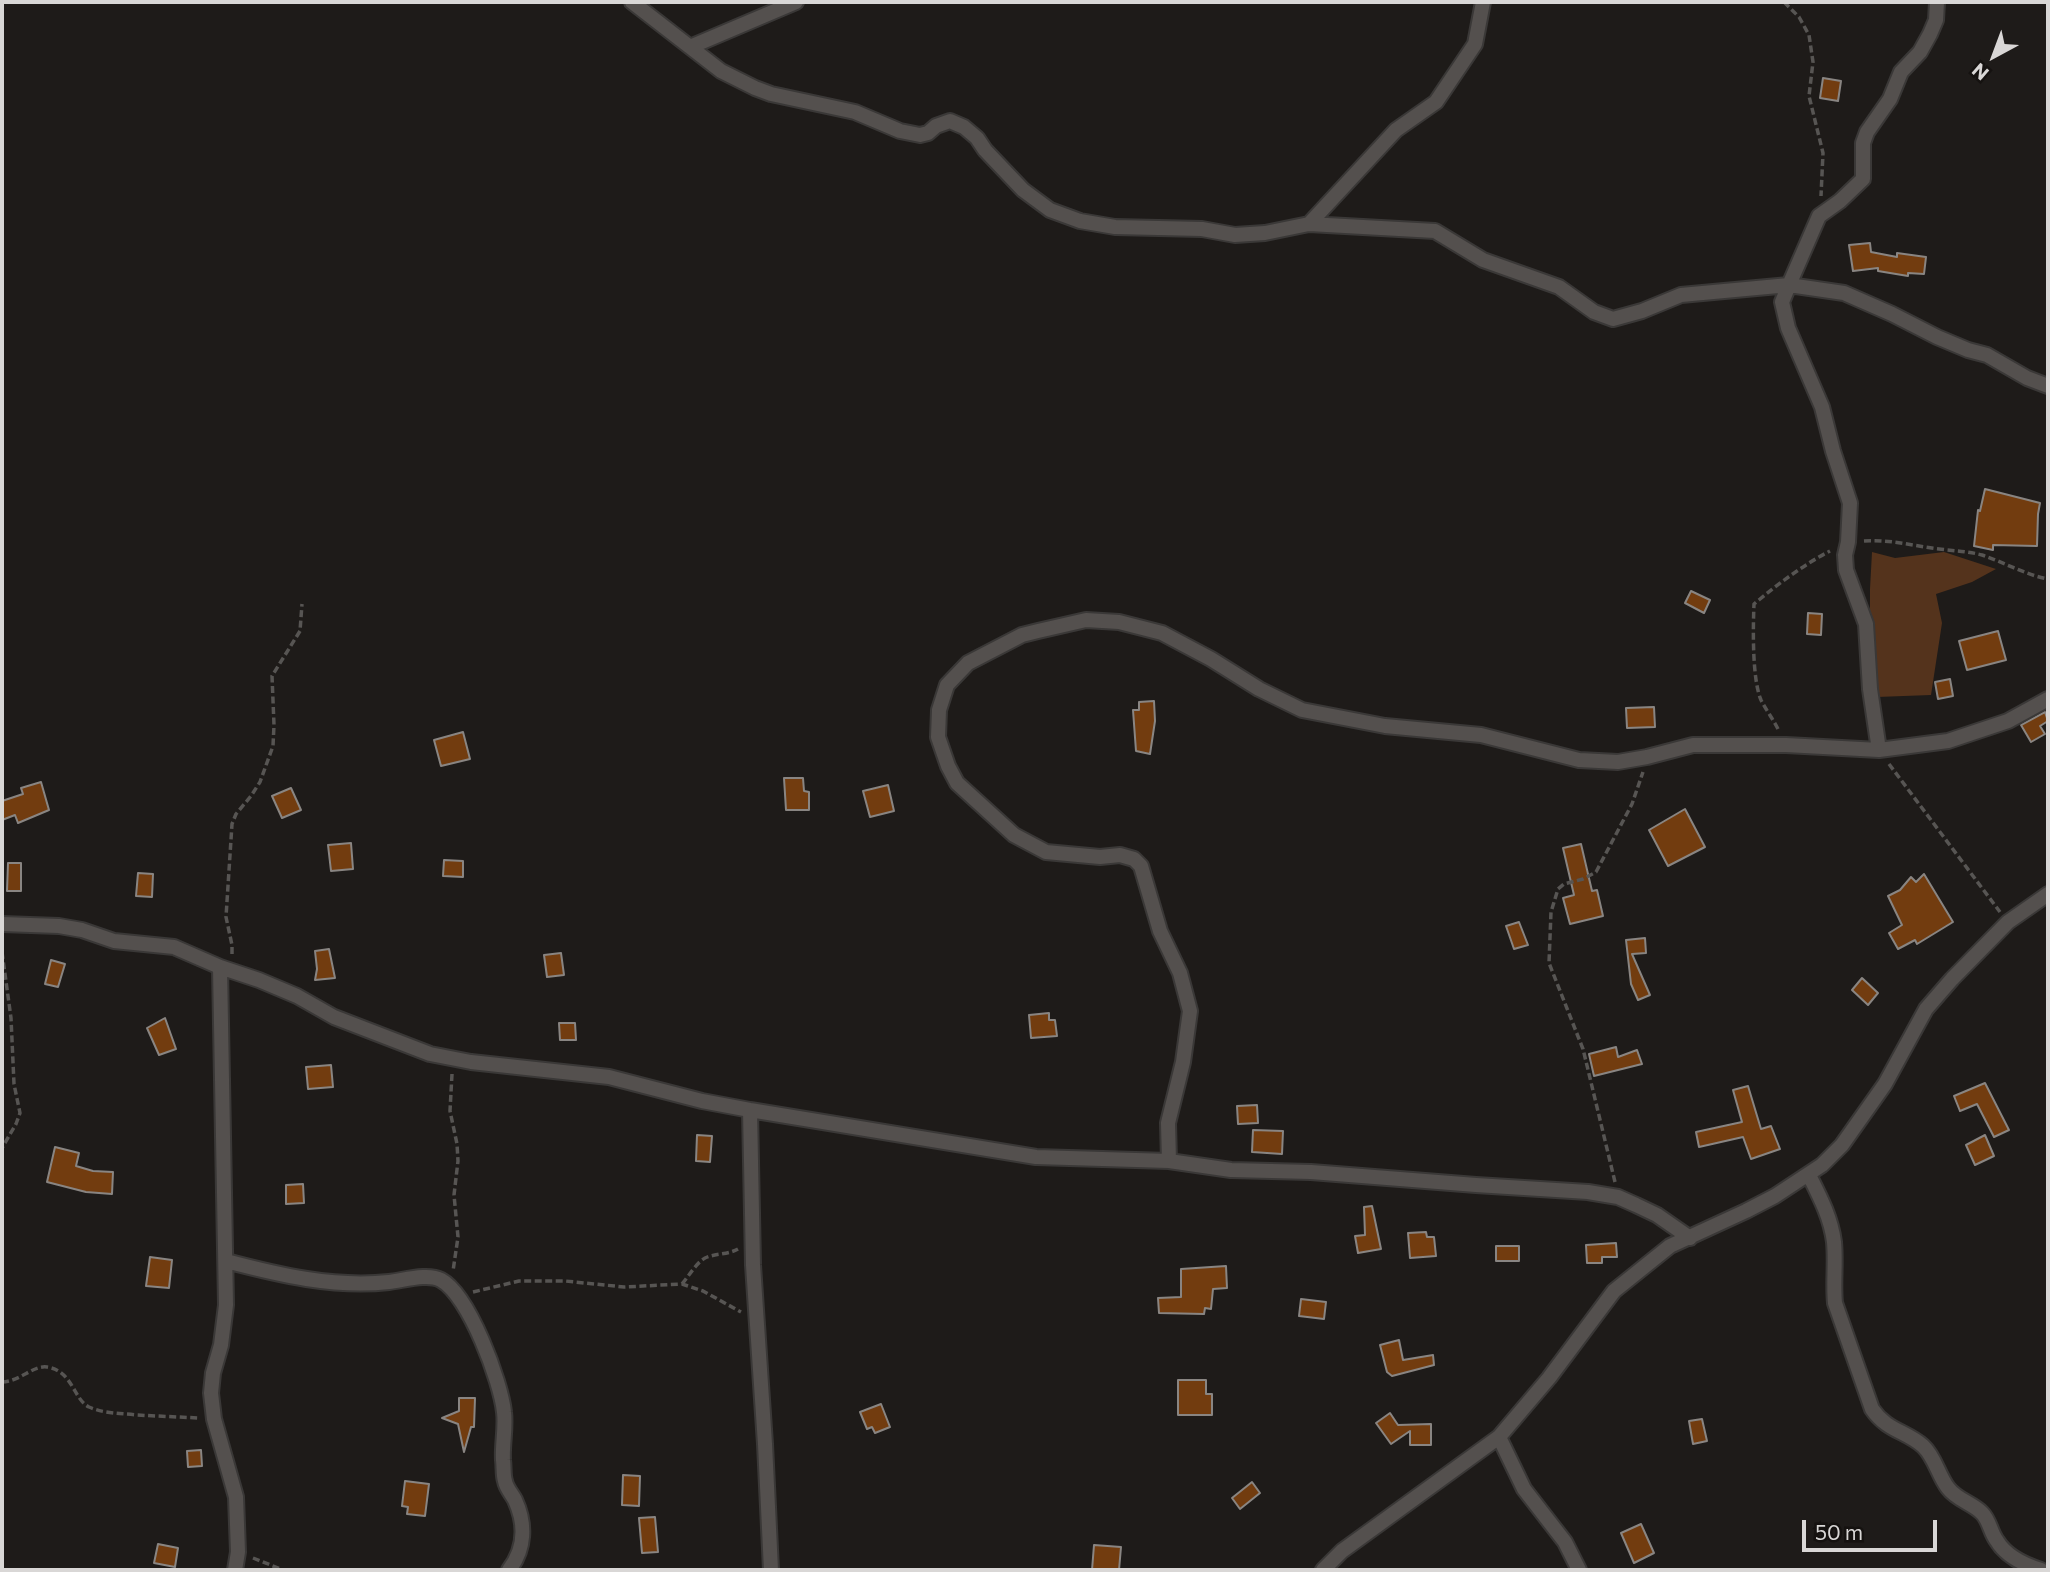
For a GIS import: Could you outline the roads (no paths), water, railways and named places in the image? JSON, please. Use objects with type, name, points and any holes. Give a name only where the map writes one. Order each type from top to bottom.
[{"type":"street","points":[[632,2],[721,71],[771,94],[855,112],[900,131],[920,135],[950,121],[964,127],[1023,190],[1050,210],[1080,221],[1115,227],[1202,229],[1235,235],[1265,233],[1308,223],[1435,231],[1483,260],[1559,287],[1594,312],[1613,319],[1642,311],[1681,295],[1789,285],[1844,293],[1937,337],[1987,355],[2027,378],[2048,386]]},
{"type":"street","points":[[690,47],[796,2]]},
{"type":"street","points":[[1308,223],[1396,130],[1436,102],[1475,44],[1483,2]]},
{"type":"street","points":[[1879,750],[1870,689],[1866,624],[1846,570],[1850,503],[1822,407],[1788,328],[1782,302],[1819,216],[1863,179],[1863,143],[1867,132],[1890,99],[1901,72],[1920,52],[1930,34],[1936,20],[1937,2]]},
{"type":"street","points":[[1169,1161],[1168,1123],[1183,1062],[1190,1011],[1180,973],[1160,931],[1141,866],[1134,859],[1120,855],[1100,857],[1046,852],[1014,835],[957,783],[938,737],[939,710],[947,685],[968,663],[1001,645],[1030,633],[1086,620],[1119,622],[1162,633],[1259,689],[1302,710],[1385,726],[1481,735],[1579,760],[1618,762],[1693,745],[1786,745],[1879,750],[1948,741],[2008,721],[2048,699]]},
{"type":"street","points":[[1323,1570],[1342,1551],[1499,1437],[1549,1378],[1614,1291],[1670,1246],[1746,1211],[1822,1165],[1842,1145],[1885,1084],[1926,1009],[2008,922],[2048,894]]},
{"type":"street","points":[[2,924],[59,926],[82,930],[114,941],[174,947],[260,979],[334,1017],[430,1054],[471,1062],[609,1077],[702,1101],[750,1110],[1036,1157],[1169,1161],[1231,1170],[1311,1172],[1588,1192],[1618,1198],[1657,1215],[1690,1238]]},
{"type":"street","points":[[225,968],[226,1305],[211,1394],[214,1419],[236,1497],[238,1552],[235,1570]]},
{"type":"street","points":[[750,1110],[752,1242],[771,1570]]},
{"type":"street","points":[[1809,1175],[1826,1210],[1834,1242],[1835,1303],[1872,1409],[1880,1421],[1927,1449],[1948,1488],[1979,1510],[1987,1519],[1996,1541],[2008,1553],[2041,1570]]},
{"type":"street","points":[[226,1261],[267,1272],[343,1283],[383,1283],[432,1277],[444,1282],[454,1292],[464,1304],[501,1390],[505,1416],[502,1443],[505,1483],[521,1518],[521,1551],[509,1570]]},
{"type":"street","points":[[1499,1437],[1524,1489],[1565,1542],[1579,1570]]}]
